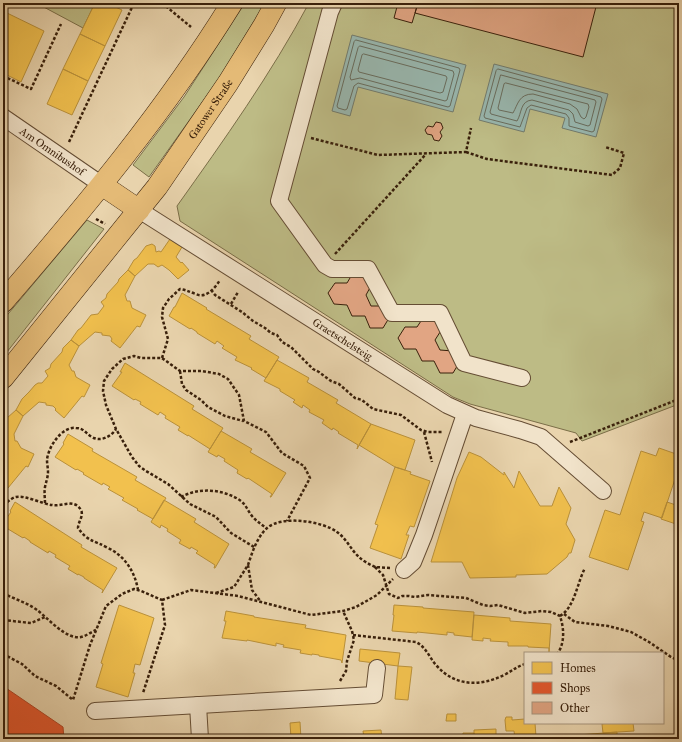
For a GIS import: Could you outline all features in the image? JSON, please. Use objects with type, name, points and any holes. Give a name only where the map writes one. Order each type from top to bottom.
[{"type":"main road","points":[[3,302],[102,185],[166,100],[232,3]]},
{"type":"main road","name":"Gatower Straße","points":[[3,378],[157,187],[228,83],[276,3]]},
{"type":"main road","points":[[102,185],[139,210]]},
{"type":"street","points":[[334,3],[330,12],[279,200],[325,265],[332,269],[368,269],[392,312],[440,313],[464,363],[522,378]]},
{"type":"street","name":"Am Omnibushof","points":[[3,117],[102,185]]},
{"type":"street","name":"Graetschelsteig","points":[[139,210],[440,401],[463,421],[541,437],[603,491]]},
{"type":"street","points":[[404,570],[413,562],[463,421]]},
{"type":"street","points":[[95,711],[374,696],[377,668]]},
{"type":"street","points":[[198,706],[200,739]]},
{"type":"path","points":[[69,142],[134,3]]},
{"type":"path","points":[[163,3],[191,27]]},
{"type":"path","points":[[3,76],[31,89],[62,24]]},
{"type":"path","points":[[466,152],[471,128]]},
{"type":"path","points":[[296,135],[378,155],[466,152],[487,159],[612,175],[620,168],[624,153],[605,147]]},
{"type":"path","points":[[325,265],[426,153]]},
{"type":"path","points":[[90,216],[109,226]]},
{"type":"path","points":[[162,358],[168,339],[162,317],[163,308],[169,299],[180,289],[186,290],[198,296],[206,295],[223,277],[229,266]]},
{"type":"path","points":[[211,290],[215,295],[242,312],[252,321],[277,335],[282,342],[291,347],[313,369],[331,381],[340,384],[355,398],[362,400],[373,409],[401,415],[424,431],[440,433],[463,421]]},
{"type":"path","points":[[244,421],[239,395],[228,379],[220,374],[180,370],[162,358],[141,358],[134,356],[123,359],[112,369],[104,381],[103,392],[106,405],[116,429],[139,466],[168,484],[190,504],[216,518],[231,533],[254,547]]},
{"type":"path","points":[[180,370],[182,384],[186,390],[201,400],[208,407],[225,416],[238,418],[266,432],[282,453],[304,466],[310,478],[287,521]]},
{"type":"path","points":[[555,449],[679,399]]},
{"type":"path","points":[[45,503],[45,488],[48,473],[47,459],[55,441],[69,428],[84,430],[91,437],[96,439],[106,438],[113,434],[116,429]]},
{"type":"path","points":[[424,431],[433,468],[443,478]]},
{"type":"path","points":[[181,497],[188,493],[200,491],[217,492],[233,497],[242,502],[252,516],[266,528]]},
{"type":"path","points":[[3,506],[16,497],[22,497],[54,506],[71,503],[77,506],[81,511],[81,518],[78,522],[78,528],[85,537],[109,548],[120,556],[130,568],[136,579],[138,590]]},
{"type":"path","points":[[215,593],[234,587],[248,566],[254,547],[266,528],[272,524],[287,521],[307,521],[331,528],[338,532],[360,558],[375,567],[383,575],[389,594],[398,598],[402,596],[415,597],[428,595],[466,598],[483,606],[498,605],[524,613],[542,611],[551,612],[560,616]]},
{"type":"path","points":[[248,566],[252,590],[261,602]]},
{"type":"path","points":[[375,567],[404,570]]},
{"type":"path","points":[[560,616],[564,614],[575,595],[580,577],[585,568]]},
{"type":"path","points":[[3,654],[22,664],[35,676],[56,686],[73,700],[90,645],[106,606],[122,594],[134,589],[162,600],[191,590],[238,596],[311,615],[356,608],[377,596],[394,577],[404,570]]},
{"type":"path","points":[[3,594],[26,603],[38,610],[60,629],[72,636],[81,637],[96,630]]},
{"type":"path","points":[[137,709],[165,625],[162,600]]},
{"type":"path","points":[[329,698],[346,671],[347,661],[354,640],[343,611]]},
{"type":"path","points":[[564,614],[575,622],[608,626],[631,632],[664,652]]},
{"type":"path","points":[[558,652],[563,640],[560,616]]},
{"type":"path","points":[[3,620],[31,624],[45,617]]},
{"type":"path","points":[[353,635],[416,642],[423,645],[436,665],[448,676],[462,682],[476,683],[494,679],[524,664]]},
{"type":"path","points":[[664,652],[679,661]]},
{"type":"shaded area","points":[[39,3],[95,3],[83,28],[40,5]]},
{"type":"shaded area","points":[[245,3],[265,3],[218,80],[149,177],[133,165],[184,97]]},
{"type":"shaded area","points":[[309,3],[679,3],[679,404],[582,441],[576,433],[470,404],[453,397],[180,221],[177,206],[263,81]]},
{"type":"shaded area","points":[[87,220],[104,229],[3,357],[3,320]]},
{"type":"water","points":[[352,35],[466,65],[453,112],[358,87],[350,116],[332,111]]},
{"type":"water","points":[[494,64],[608,94],[596,137],[562,128],[565,118],[530,109],[524,132],[479,120]]},
{"type":"building: Homes","points":[[95,3],[107,3],[122,10],[105,46],[80,34]]},
{"type":"building: Homes","points":[[7,13],[44,31],[21,82],[3,73],[3,21]]},
{"type":"building: Homes","points":[[80,34],[105,46],[88,81],[63,69]]},
{"type":"building: Homes","points":[[63,69],[88,81],[72,115],[47,104]]},
{"type":"building: Homes","points":[[170,239],[182,247],[176,257],[189,270],[178,279],[162,265],[158,267],[154,264],[148,264],[135,276],[128,270],[146,246],[152,244],[155,246],[156,252],[161,252]]},
{"type":"building: Homes","points":[[128,270],[135,276],[125,295],[127,301],[130,301],[132,308],[146,315],[140,327],[137,326],[120,348],[111,341],[112,339],[110,336],[95,332],[79,346],[71,340],[91,315],[98,314],[104,306],[101,302],[106,298],[107,294]]},
{"type":"building: Homes","points":[[182,293],[251,336],[249,339],[279,357],[266,378],[251,369],[252,368],[235,360],[237,357],[222,348],[224,346],[217,341],[215,344],[169,316]]},
{"type":"building: Homes","points":[[71,340],[79,346],[69,365],[72,371],[74,371],[76,377],[90,385],[84,397],[82,396],[64,418],[55,410],[56,409],[53,406],[39,402],[23,416],[16,410],[22,399],[35,385],[42,383],[48,376],[45,371],[50,368],[51,364],[62,352],[63,348]]},
{"type":"building: Homes","points":[[277,360],[309,378],[307,382],[338,400],[336,403],[371,424],[357,449],[358,445],[338,433],[339,432],[333,428],[332,430],[322,423],[324,420],[309,412],[310,410],[303,405],[302,408],[293,402],[295,400],[280,391],[280,389],[264,381]]},
{"type":"building: Homes","points":[[125,363],[194,406],[192,409],[223,428],[210,449],[178,430],[180,427],[165,418],[166,416],[160,412],[158,415],[140,404],[141,402],[135,399],[134,400],[112,386],[122,372],[120,372]]},
{"type":"building: Homes","points":[[16,410],[23,416],[14,434],[15,441],[17,441],[21,448],[34,454],[28,467],[26,466],[8,488],[3,483],[3,425],[7,418]]},
{"type":"building: Homes","points":[[371,424],[415,440],[405,470],[395,467],[359,445]]},
{"type":"building: Homes","points":[[221,431],[252,449],[250,452],[286,473],[271,497],[272,494],[248,478],[247,479],[237,473],[238,470],[224,461],[225,459],[208,452]]},
{"type":"building: Homes","points":[[68,434],[93,449],[92,451],[137,477],[135,480],[166,498],[153,519],[122,500],[124,498],[108,489],[110,487],[103,483],[102,485],[55,457],[64,444],[63,443]]},
{"type":"building: Homes","points":[[659,448],[679,455],[679,467],[662,518],[644,512],[641,521],[644,522],[628,570],[589,557],[605,510],[620,515],[641,451],[656,456]]},
{"type":"building: Homes","points":[[469,452],[481,457],[504,475],[504,472],[514,488],[519,471],[540,506],[552,506],[559,487],[571,508],[566,524],[575,540],[571,553],[569,553],[567,557],[547,574],[516,575],[516,577],[470,578],[462,562],[431,562],[457,478]]},
{"type":"building: Homes","points":[[395,467],[411,472],[410,474],[430,481],[414,527],[410,526],[406,535],[409,535],[401,559],[370,548],[378,525],[375,524]]},
{"type":"building: Homes","points":[[164,500],[196,519],[194,522],[229,544],[215,568],[215,565],[196,553],[198,551],[191,547],[190,549],[179,543],[181,540],[167,531],[168,529],[161,525],[160,528],[151,522]]},
{"type":"building: Homes","points":[[15,502],[82,545],[81,547],[117,568],[102,593],[103,590],[84,577],[68,569],[70,566],[55,557],[56,555],[49,551],[48,553],[24,537],[23,538],[3,526],[3,523],[11,512],[10,511]]},
{"type":"building: Homes","points":[[667,502],[679,506],[679,525],[661,519]]},
{"type":"building: Homes","points":[[119,605],[154,618],[140,665],[135,664],[133,673],[135,673],[128,697],[96,687],[103,664],[101,663]]},
{"type":"building: Homes","points":[[394,605],[474,612],[472,637],[454,635],[454,633],[447,632],[447,635],[392,631]]},
{"type":"building: Homes","points":[[226,611],[306,625],[305,628],[346,635],[342,663],[341,660],[319,655],[300,653],[301,650],[283,647],[284,645],[276,643],[276,646],[247,640],[222,638],[226,621],[224,621]]},
{"type":"building: Homes","points":[[474,615],[510,618],[510,621],[551,624],[549,652],[549,648],[508,646],[508,642],[490,641],[491,639],[483,638],[483,641],[472,640]]},
{"type":"building: Homes","points":[[360,649],[400,653],[398,666],[359,661]]},
{"type":"building: Homes","points":[[398,666],[412,667],[408,700],[395,699]]},
{"type":"building: Homes","points":[[447,714],[456,714],[456,721],[446,721]]},
{"type":"building: Homes","points":[[506,717],[512,717],[512,720],[524,719],[524,724],[535,724],[536,737],[515,738],[514,731],[506,731]]},
{"type":"building: Homes","points":[[300,722],[301,739],[289,739],[291,738],[290,723]]},
{"type":"building: Homes","points":[[602,724],[633,724],[634,731],[603,733]]},
{"type":"building: Homes","points":[[496,729],[496,739],[474,739],[474,730]]},
{"type":"building: Homes","points":[[381,730],[382,739],[361,739],[364,738],[363,731]]},
{"type":"building: Homes","points":[[617,732],[617,739],[578,739],[578,735]]},
{"type":"building: Homes","points":[[463,733],[474,733],[474,739],[463,739]]},
{"type":"building: Homes","points":[[563,735],[563,739],[542,739],[542,737]]},
{"type":"building: Homes","points":[[542,737],[542,739],[506,739]]},
{"type":"building: Shops","points":[[3,686],[63,727],[64,739],[3,739]]},
{"type":"building: Other","points":[[398,3],[418,3],[412,23],[394,18]]},
{"type":"building: Other","points":[[418,3],[597,3],[583,57],[415,13]]},
{"type":"building: Other","points":[[436,122],[441,123],[443,128],[440,132],[442,136],[439,141],[434,140],[432,135],[427,134],[425,130],[428,126],[433,127]]},
{"type":"building: Other","points":[[353,273],[366,273],[372,284],[366,295],[371,306],[383,306],[389,318],[383,328],[370,328],[365,316],[352,316],[347,305],[334,304],[328,293],[335,283],[347,283]]},
{"type":"building: Other","points":[[436,317],[442,329],[435,340],[440,350],[453,351],[459,363],[453,373],[440,373],[434,361],[422,361],[416,349],[404,349],[398,338],[405,327],[417,327],[423,318]]}]
